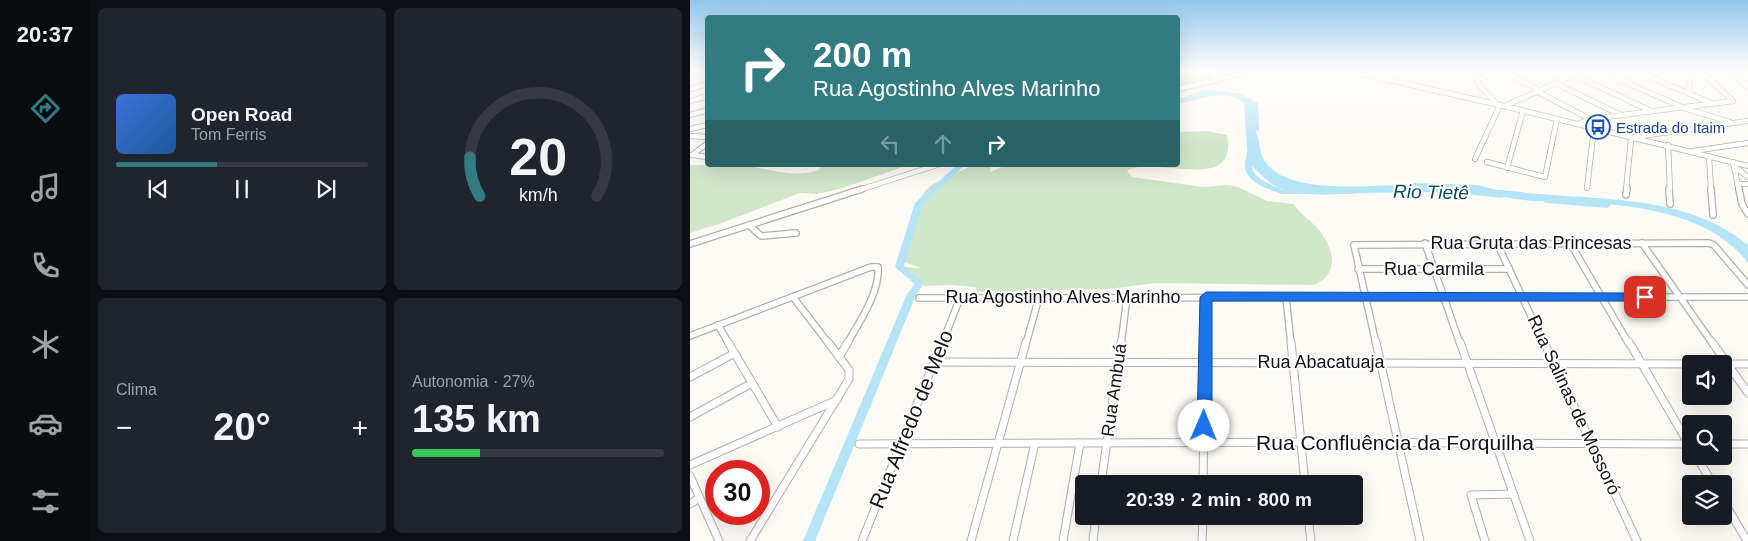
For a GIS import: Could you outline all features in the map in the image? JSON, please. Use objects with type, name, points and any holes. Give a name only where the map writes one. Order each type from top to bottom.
[{"type":"street","points":[[1458,95],[1748,166]]},
{"type":"street","points":[[1488,95],[1501,105]]},
{"type":"street","points":[[1475,159],[1501,105],[1525,95]]},
{"type":"street","points":[[1547,95],[1590,119]]},
{"type":"street","points":[[1580,95],[1621,115]]},
{"type":"street","points":[[1617,95],[1653,112]]},
{"type":"street","points":[[1655,95],[1684,108],[1732,123]]},
{"type":"street","points":[[1693,95],[1714,104]]},
{"type":"street","points":[[1578,124],[1590,119],[1733,101],[1727,95]]},
{"type":"street","points":[[690,101],[705,97]]},
{"type":"street","points":[[690,115],[705,111]]},
{"type":"street","points":[[1507,168],[1523,111]]},
{"type":"street","points":[[1487,162],[1545,178],[1557,119]]},
{"type":"street","points":[[1634,137],[1748,121]]},
{"type":"street","points":[[690,129],[705,126]]},
{"type":"street","points":[[1586,188],[1594,128]]},
{"type":"street","points":[[690,136],[705,137]]},
{"type":"street","points":[[1626,195],[1632,140],[1634,137]]},
{"type":"street","points":[[1690,151],[1748,143]]},
{"type":"street","points":[[691,155],[705,145]]},
{"type":"street","points":[[1668,145],[1670,204]]},
{"type":"street","points":[[691,155],[705,156]]},
{"type":"street","points":[[1709,156],[1713,215]]},
{"type":"street","points":[[1734,164],[1748,177]]},
{"type":"street","points":[[1734,164],[1742,204],[1748,214]]},
{"type":"street","points":[[690,244],[930,167]]},
{"type":"street","points":[[1737,184],[1748,184]]},
{"type":"street","points":[[749,225],[761,236],[796,233]]},
{"type":"street","name":"Rua Salinas de Mossoró","points":[[1497,243],[1638,541]]},
{"type":"street","points":[[1570,243],[1682,431]]},
{"type":"street","points":[[1642,243],[1681,297],[1719,355]]},
{"type":"street","name":"Rua Gruta das Princesas","points":[[1358,269],[1353,246],[1356,244],[1712,244],[1748,285]]},
{"type":"street","points":[[1425,244],[1530,541]]},
{"type":"street","points":[[690,336],[876,266],[880,272],[876,283],[860,319],[839,357]]},
{"type":"street","points":[[1358,269],[1420,541]]},
{"type":"street","name":"Rua Carmila","points":[[1358,269],[1510,269]]},
{"type":"street","points":[[750,541],[846,385],[850,374],[793,297]]},
{"type":"street","points":[[971,541],[1040,297]]},
{"type":"street","name":"Rua Ambuá","points":[[1102,475],[1127,297]]},
{"type":"street","points":[[1203,475],[1206,297]]},
{"type":"street","points":[[1286,297],[1304,475]]},
{"type":"street","name":"Rua Agostinho Alves Marinho","points":[[919,298],[1748,297]]},
{"type":"street","name":"Rua Alfredo de Melo","points":[[862,541],[960,298]]},
{"type":"street","points":[[718,325],[778,427]]},
{"type":"street","points":[[690,377],[735,353]]},
{"type":"street","name":"Rua Abacatuaja","points":[[934,362],[1682,363]]},
{"type":"street","points":[[1732,364],[1748,364]]},
{"type":"street","points":[[1732,373],[1748,393]]},
{"type":"street","points":[[690,417],[752,382]]},
{"type":"street","points":[[690,465],[837,400]]},
{"type":"street","points":[[1013,541],[1034,442]]},
{"type":"street","name":"Rua Confluência da Forquilha","points":[[859,444],[1034,442],[1592,442],[1682,445]]},
{"type":"street","points":[[1063,541],[1080,443]]},
{"type":"street","points":[[1732,444],[1748,444]]},
{"type":"street","points":[[690,476],[719,541]]},
{"type":"street","points":[[1485,541],[1471,495],[1513,494]]},
{"type":"street","points":[[690,504],[700,498]]},
{"type":"street","points":[[1732,516],[1747,541]]},
{"type":"street","points":[[1093,541],[1095,525]]},
{"type":"street","points":[[1202,541],[1203,525]]},
{"type":"street","points":[[1309,525],[1311,541]]},
{"type":"green space","points":[[1208,131],[1227,135],[1227,153],[1220,164],[1207,169],[1191,170],[1155,167],[1180,167],[1180,132]]},
{"type":"green space","points":[[690,165],[705,165],[705,167],[755,167],[791,173],[819,170],[820,167],[902,167],[843,188],[817,194],[800,193],[722,223],[690,233]]},
{"type":"green space","points":[[969,167],[991,167],[990,172],[1002,167],[1139,167],[1127,171],[1132,177],[1203,187],[1227,185],[1238,187],[1267,201],[1294,204],[1324,237],[1331,253],[1331,268],[1322,280],[1314,285],[1155,283],[1109,289],[977,292],[975,287],[925,286],[899,267],[921,268],[898,260],[904,251],[916,216],[915,206],[925,191],[933,184]]},
{"type":"water","name":"Rio Tietê","points":[[1189,95],[1218,95],[1180,104],[1180,98]]},
{"type":"water","name":"Rio Tietê","points":[[1222,95],[1242,95],[1258,103],[1259,129],[1256,132],[1263,158],[1274,171],[1289,179],[1309,184],[1352,187],[1409,185],[1414,183],[1477,185],[1497,190],[1648,204],[1675,209],[1725,229],[1748,245],[1748,263],[1731,245],[1711,232],[1689,221],[1641,208],[1567,201],[1533,201],[1431,189],[1330,195],[1291,192],[1273,185],[1248,162],[1244,103],[1237,98]]},
{"type":"waterway","name":"Rio Tietê","points":[[1251,152],[1248,165],[1252,175],[1261,182],[1282,192],[1445,190],[1502,196]]},
{"type":"waterway","points":[[809,541],[912,294],[920,283],[899,267],[919,203],[959,167]]},
{"type":"waterway","name":"Rio Tietê","points":[[1548,201],[1607,205]]},
{"type":"place","name":"Estrada do Itaim","points":[[1598,127]]},
{"type":"route","points":[[1204,426],[1206,297],[1645,297]]}]
